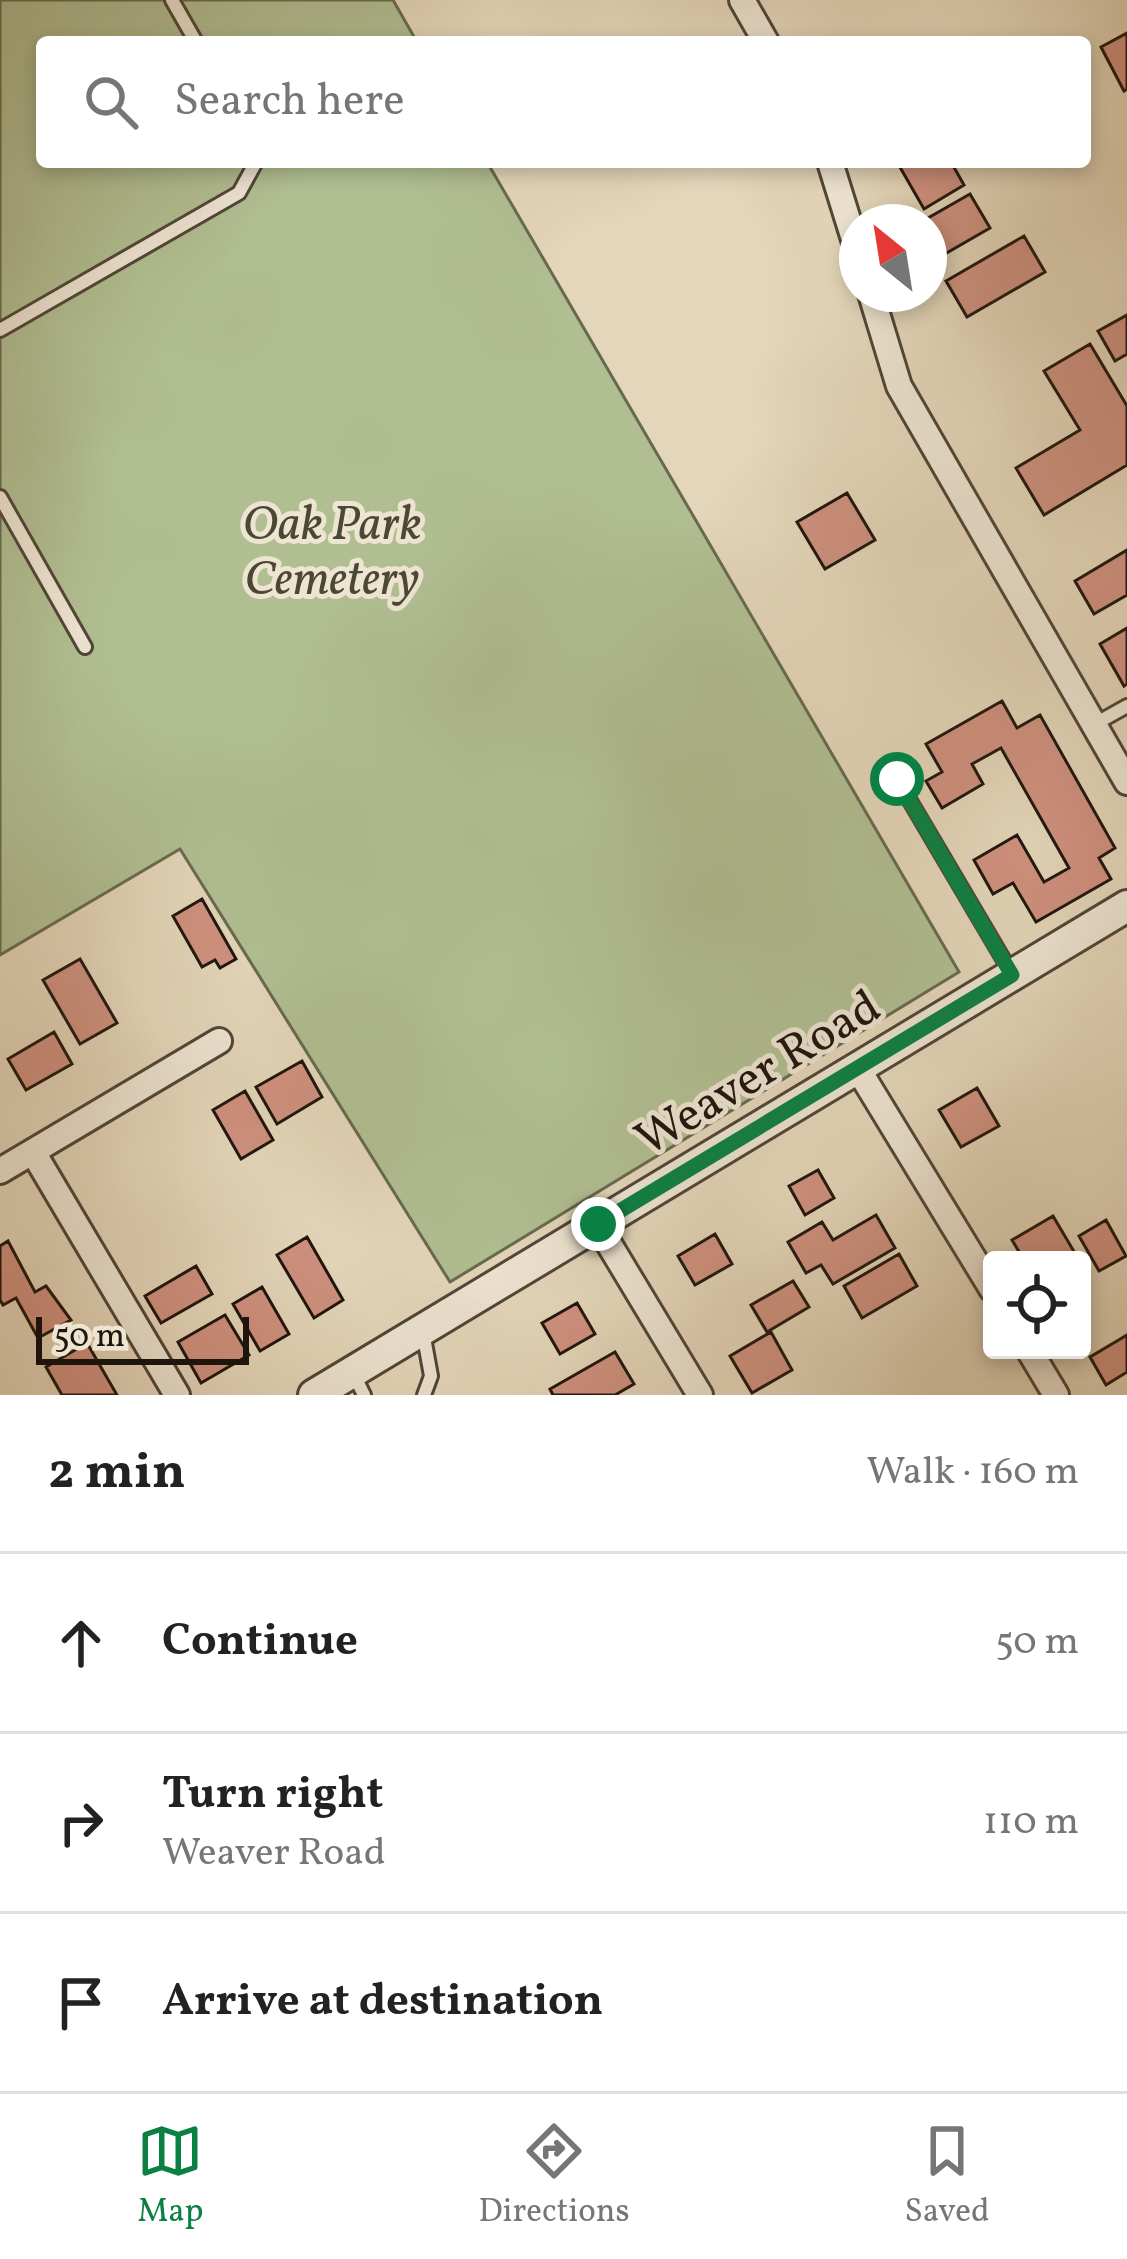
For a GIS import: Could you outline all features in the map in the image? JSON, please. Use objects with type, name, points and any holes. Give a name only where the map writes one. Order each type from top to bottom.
[{"type":"street","points":[[742,0],[763,36]]},
{"type":"street","points":[[832,168],[843,204]]},
{"type":"street","points":[[876,312],[899,386],[1127,782]]},
{"type":"street","name":"Weaver Road","points":[[314,1395],[358,1384],[422,1330],[1127,906]]},
{"type":"street","points":[[0,1171],[219,1041]]},
{"type":"street","points":[[858,1069],[983,1274]]},
{"type":"street","points":[[33,1152],[177,1395]]},
{"type":"street","points":[[598,1224],[700,1395]]},
{"type":"street","points":[[1034,1359],[1056,1395]]},
{"type":"lane","points":[[172,0],[193,36]]},
{"type":"lane","points":[[0,330],[239,193],[253,168]]},
{"type":"lane","points":[[0,497],[85,647]]},
{"type":"lane","points":[[1095,724],[1127,706]]},
{"type":"lane","points":[[897,779],[1012,975]]},
{"type":"lane","points":[[422,1330],[430,1376],[424,1395]]},
{"type":"green space","name":"Oak Park Cemetery","points":[[0,0],[393,0],[414,36],[36,36],[36,168],[490,168],[959,972],[450,1282],[180,849],[0,955]]},
{"type":"building","points":[[1127,33],[1127,89],[1124,91],[1101,47]]},
{"type":"building","points":[[900,168],[954,168],[964,185],[932,204],[921,204]]},
{"type":"building","points":[[970,194],[990,228],[947,253],[947,207]]},
{"type":"building","points":[[1024,236],[1045,272],[967,317],[947,280]]},
{"type":"building","points":[[1127,315],[1127,354],[1115,361],[1098,331]]},
{"type":"building","points":[[1090,344],[1127,406],[1127,465],[1044,515],[1016,468],[1080,430],[1044,371]]},
{"type":"building","points":[[847,493],[875,540],[825,569],[797,522]]},
{"type":"building","points":[[1127,550],[1127,595],[1094,614],[1075,581]]},
{"type":"building","points":[[1127,628],[1127,684],[1124,686],[1100,644]]},
{"type":"building","points":[[1002,701],[1017,728],[1040,715],[1115,848],[1099,858],[1111,879],[1036,922],[1013,883],[993,894],[974,860],[1017,835],[1044,882],[1069,868],[1001,748],[972,764],[983,784],[942,808],[926,781],[942,772],[926,744]]},
{"type":"building","points":[[202,899],[236,959],[220,968],[215,960],[202,967],[173,916]]},
{"type":"building","points":[[80,959],[117,1023],[80,1044],[43,980]]},
{"type":"building","points":[[54,1032],[72,1064],[26,1090],[8,1059]]},
{"type":"building","points":[[302,1061],[322,1097],[277,1124],[256,1087]]},
{"type":"building","points":[[977,1088],[999,1126],[961,1147],[939,1110]]},
{"type":"building","points":[[245,1091],[273,1140],[241,1159],[213,1110]]},
{"type":"building","points":[[818,1170],[834,1198],[805,1215],[789,1186]]},
{"type":"building","points":[[876,1215],[895,1248],[833,1284],[821,1265],[806,1273],[788,1242],[822,1222],[833,1240]]},
{"type":"building","points":[[1053,1216],[1074,1251],[1019,1251],[1012,1240]]},
{"type":"building","points":[[1106,1220],[1126,1256],[1099,1271],[1079,1236]]},
{"type":"building","points":[[715,1234],[732,1264],[695,1285],[678,1256]]},
{"type":"building","points":[[307,1237],[343,1300],[314,1318],[277,1255]]},
{"type":"building","points":[[8,1241],[35,1292],[46,1286],[71,1320],[38,1338],[16,1298],[3,1305],[0,1300],[0,1246]]},
{"type":"building","points":[[899,1254],[917,1286],[862,1318],[844,1286]]},
{"type":"building","points":[[196,1266],[212,1294],[161,1323],[145,1296]]},
{"type":"building","points":[[793,1281],[809,1307],[767,1332],[751,1305]]},
{"type":"building","points":[[262,1287],[289,1334],[260,1351],[233,1304]]},
{"type":"building","points":[[577,1303],[595,1334],[560,1354],[542,1323]]},
{"type":"building","points":[[225,1315],[249,1355],[201,1383],[178,1342]]},
{"type":"building","points":[[771,1332],[792,1370],[752,1393],[730,1356]]},
{"type":"building","points":[[1127,1335],[1127,1372],[1106,1385],[1091,1356]]},
{"type":"building","points":[[87,1343],[117,1395],[62,1395],[46,1367]]},
{"type":"building","points":[[615,1352],[634,1384],[615,1395],[553,1395],[550,1389]]},
{"type":"route","points":[[598,1224],[1012,975],[897,779]]}]
